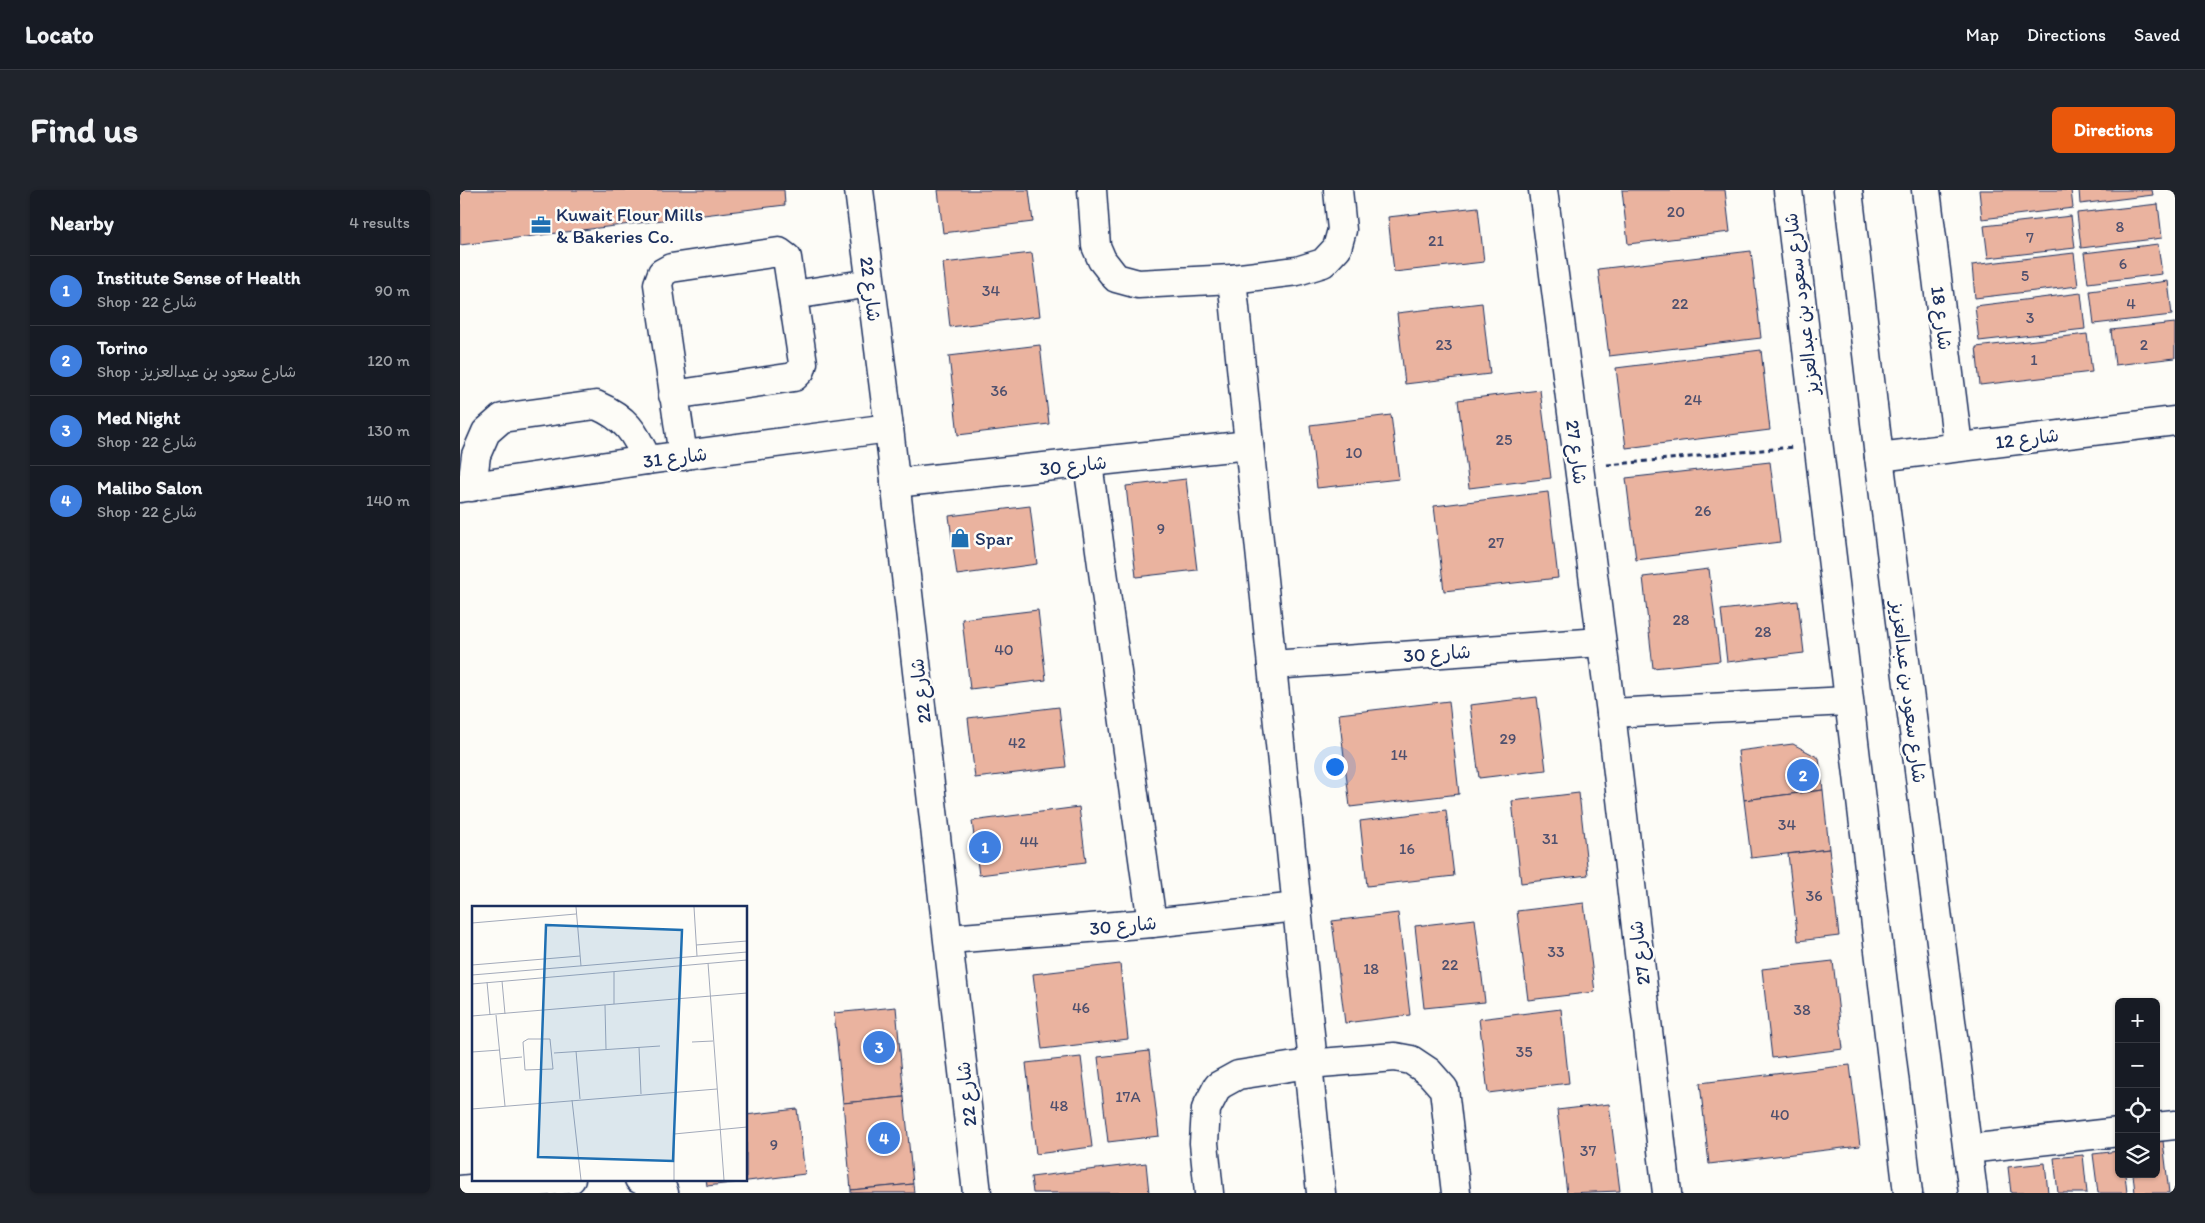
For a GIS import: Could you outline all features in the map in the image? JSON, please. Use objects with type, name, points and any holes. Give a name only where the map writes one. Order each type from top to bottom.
[{"type":"street","name":"شارع 22","points":[[859,190],[890,428],[977,1193]]},
{"type":"street","points":[[1092,190],[1096,246],[1102,260],[1116,278],[1138,284],[1232,279],[1297,270],[1323,263],[1337,248],[1342,230],[1338,190]]},
{"type":"street","name":"شارع 27","points":[[1543,190],[1611,713],[1667,1193]]},
{"type":"street","name":"شارع سعود بن عبدالعزيز","points":[[1788,190],[1908,1193]]},
{"type":"street","name":"شارع سعود بن عبدالعزيز","points":[[1848,190],[1879,457],[1973,1193]]},
{"type":"street","name":"شارع 18","points":[[1926,190],[1958,446]]},
{"type":"street","points":[[673,394],[794,377],[801,370],[803,364],[787,258],[779,252],[671,268],[662,273],[658,284],[673,394],[683,456]]},
{"type":"street","points":[[1232,279],[1297,908],[1321,1193]]},
{"type":"street","points":[[794,295],[870,284]]},
{"type":"street","points":[[466,488],[476,455],[486,432],[502,418],[596,405],[624,420],[636,434],[648,460]]},
{"type":"street","name":"شارع 12","points":[[1879,457],[2175,421]]},
{"type":"street","name":"شارع 31","points":[[466,488],[648,460],[890,428]]},
{"type":"street","name":"شارع 30","points":[[896,483],[1088,464],[1249,444]]},
{"type":"street","points":[[1088,464],[1152,923]]},
{"type":"street","name":"شارع 30","points":[[1272,665],[1602,642]]},
{"type":"street","points":[[1611,713],[1848,701]]},
{"type":"street","name":"شارع 30","points":[[949,939],[1152,923],[1297,908]]},
{"type":"street","points":[[1209,1193],[1204,1143],[1206,1109],[1218,1086],[1238,1075],[1310,1064],[1396,1057],[1411,1060],[1429,1072],[1444,1089],[1456,1193]]},
{"type":"street","points":[[2160,1127],[2175,1125]]},
{"type":"street","points":[[1968,1149],[2115,1132]]},
{"type":"street","points":[[460,1190],[561,1180]]},
{"type":"street","points":[[641,1180],[664,1190],[664,1193]]},
{"type":"path","points":[[1579,468],[1818,445]]},
{"type":"building","name":"Kuwait Flour Mills & Bakeries Co.","points":[[460,190],[784,190],[785,205],[460,245]]},
{"type":"building","points":[[938,190],[1029,190],[1033,222],[943,233]]},
{"type":"building","points":[[1622,190],[1725,190],[1730,232],[1628,244]]},
{"type":"building","points":[[1979,190],[2071,190],[2073,208],[1982,219]]},
{"type":"building","points":[[2079,190],[2152,190],[2153,195],[2080,204]]},
{"type":"building","points":[[2158,204],[2162,238],[2081,248],[2077,213]]},
{"type":"building","points":[[1478,207],[1484,262],[1394,272],[1388,217]]},
{"type":"building","points":[[2071,216],[2075,248],[1988,258],[1984,226]]},
{"type":"building","points":[[2158,244],[2162,274],[2088,283],[2084,253]]},
{"type":"building","points":[[1751,251],[1761,338],[1609,356],[1598,269]]},
{"type":"building","points":[[1032,253],[1040,316],[950,327],[943,263]]},
{"type":"building","points":[[2074,253],[2078,286],[1975,298],[1972,265]]},
{"type":"building","points":[[2168,281],[2172,315],[2094,324],[2090,291]]},
{"type":"building","points":[[2081,293],[2085,329],[1979,341],[1975,306]]},
{"type":"building","points":[[1482,303],[1490,374],[1405,384],[1397,313]]},
{"type":"building","points":[[2175,323],[2175,358],[2115,365],[2111,330]]},
{"type":"building","points":[[2087,334],[2092,372],[1980,385],[1976,347]]},
{"type":"building","points":[[1040,345],[1049,424],[958,435],[949,356]]},
{"type":"building","points":[[1761,350],[1770,430],[1626,448],[1616,368]]},
{"type":"building","points":[[1540,390],[1551,478],[1469,488],[1458,400]]},
{"type":"building","points":[[1391,415],[1399,479],[1317,488],[1310,425]]},
{"type":"building","points":[[1770,462],[1780,542],[1636,560],[1626,478]]},
{"type":"building","points":[[1186,479],[1197,570],[1136,577],[1126,486]]},
{"type":"building","points":[[1548,492],[1558,578],[1444,591],[1434,506]]},
{"type":"building","points":[[1030,506],[1037,564],[957,575],[949,516]]},
{"type":"building","points":[[1709,569],[1720,661],[1653,668],[1643,577]]},
{"type":"building","points":[[1798,601],[1804,653],[1727,662],[1721,610]]},
{"type":"building","points":[[1038,610],[1046,680],[970,689],[962,619]]},
{"type":"building","points":[[1537,697],[1546,770],[1479,778],[1470,705]]},
{"type":"building","points":[[1449,701],[1459,794],[1350,807],[1339,714]]},
{"type":"building","points":[[1059,707],[1066,767],[975,778],[968,718]]},
{"type":"building","points":[[1793,744],[1819,758],[1823,790],[1744,800],[1738,751]]},
{"type":"building","points":[[1823,790],[1829,849],[1751,858],[1744,800]]},
{"type":"building","points":[[1579,793],[1588,875],[1521,883],[1512,801]]},
{"type":"building","points":[[1079,807],[1086,862],[979,875],[972,821]]},
{"type":"building","points":[[1446,810],[1454,876],[1367,886],[1360,821]]},
{"type":"building","points":[[1829,849],[1839,936],[1798,941],[1788,854]]},
{"type":"building","points":[[1584,903],[1595,992],[1528,1000],[1517,911]]},
{"type":"building","points":[[1398,913],[1410,1015],[1345,1023],[1332,921]]},
{"type":"building","points":[[1475,919],[1485,1002],[1424,1008],[1415,926]]},
{"type":"building","points":[[1833,961],[1843,1049],[1772,1058],[1762,969]]},
{"type":"building","points":[[1120,964],[1128,1039],[1042,1049],[1033,974]]},
{"type":"building","points":[[896,1007],[904,1097],[843,1103],[834,1013]]},
{"type":"building","points":[[1561,1009],[1569,1083],[1488,1093],[1479,1019]]},
{"type":"building","points":[[1149,1051],[1159,1136],[1108,1142],[1098,1057]]},
{"type":"building","points":[[1081,1057],[1092,1147],[1036,1154],[1026,1063]]},
{"type":"building","points":[[1850,1065],[1860,1146],[1709,1164],[1700,1083]]},
{"type":"building","points":[[904,1097],[913,1184],[851,1190],[843,1103]]},
{"type":"building","points":[[1609,1104],[1620,1191],[1567,1193],[1557,1110]]},
{"type":"building","points":[[797,1109],[805,1174],[707,1186],[706,1180],[748,1180],[748,1115]]},
{"type":"building","points":[[2160,1141],[2163,1141],[2169,1193],[2135,1193],[2133,1178],[2160,1178]]},
{"type":"building","points":[[2115,1151],[2115,1178],[2125,1178],[2127,1193],[2098,1193],[2093,1154]]},
{"type":"building","points":[[2083,1155],[2087,1193],[2058,1193],[2054,1158]]},
{"type":"building","points":[[1146,1163],[1149,1193],[1033,1193],[1031,1177]]},
{"type":"building","points":[[2045,1163],[2048,1193],[2011,1193],[2008,1167]]},
{"type":"building","points":[[913,1184],[914,1193],[851,1193],[851,1190]]},
{"type":"place","name":"Kuwait Flour Mills & Bakeries Co.","points":[[541,225]]},
{"type":"place","name":"Spar","points":[[960,538]]},
{"type":"place","name":"Torino","points":[[1803,775]]},
{"type":"place","name":"Institute Sense of Health","points":[[985,847]]},
{"type":"place","name":"Med Night","points":[[879,1047]]},
{"type":"place","name":"Malibo Salon","points":[[884,1138]]}]
